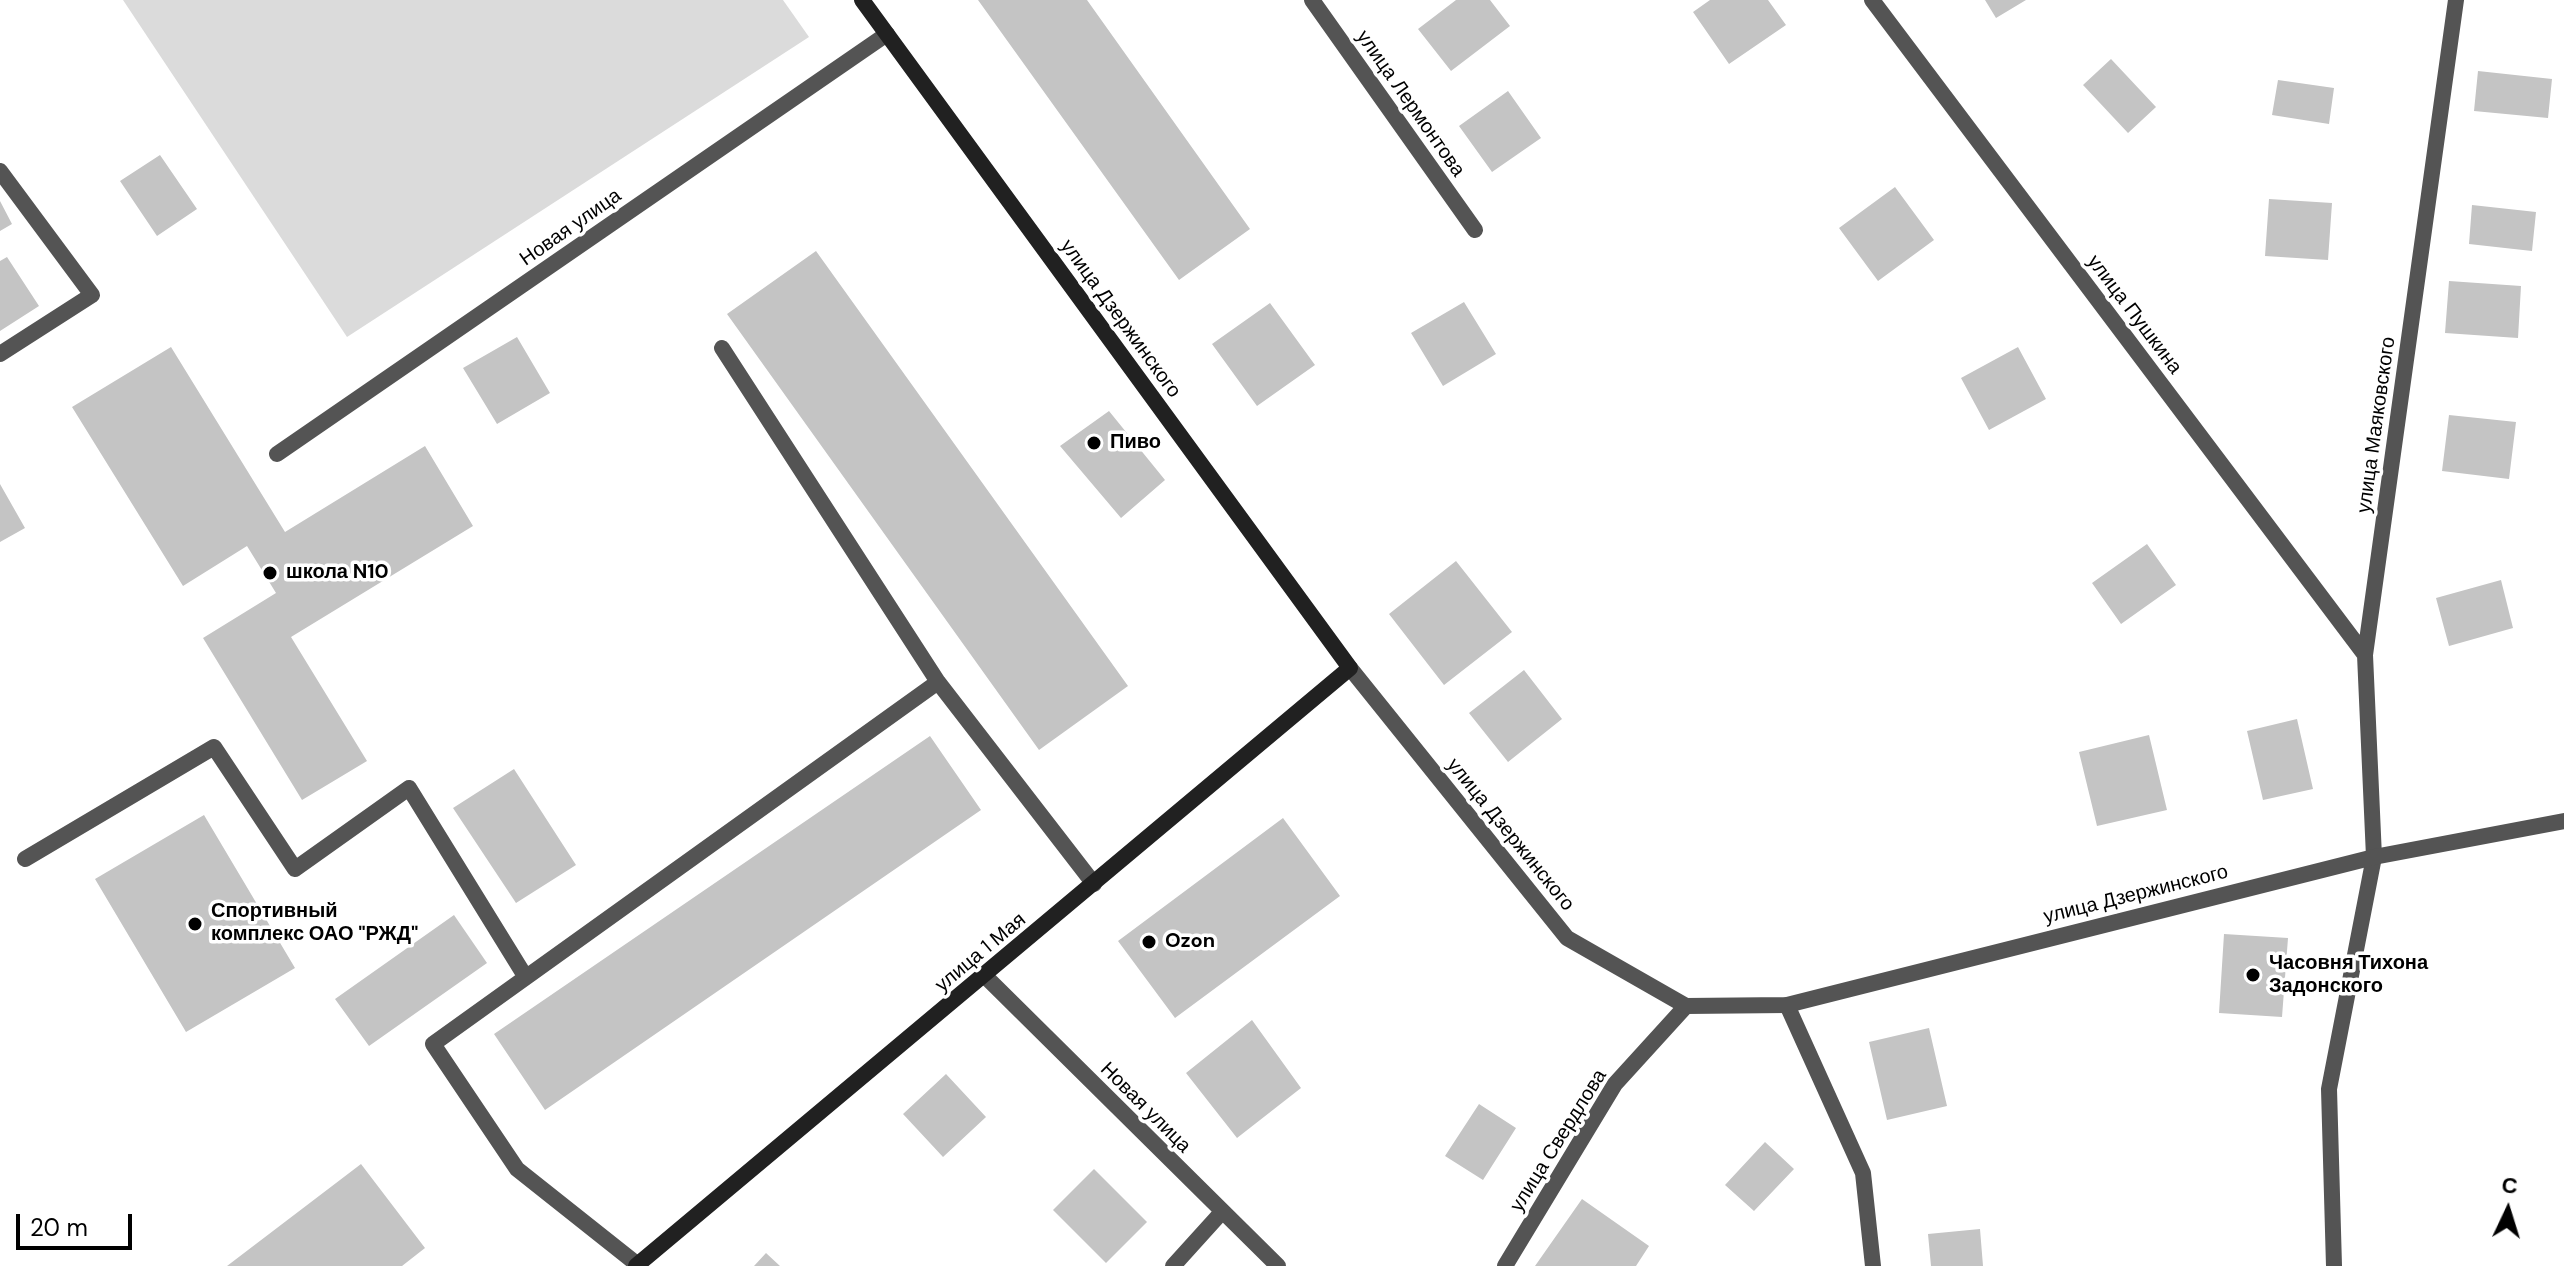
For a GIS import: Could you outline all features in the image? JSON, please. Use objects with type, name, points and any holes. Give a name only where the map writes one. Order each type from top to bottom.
[{"type":"main road","name":"улица Дзержинского","points":[[862,0],[1350,668]]},
{"type":"main road","name":"улица 1 Мая","points":[[637,1266],[1350,668]]},
{"type":"street","name":"улица Лермонтова","points":[[1312,0],[1475,230]]},
{"type":"street","name":"улица Пушкина","points":[[1872,0],[2365,655]]},
{"type":"street","name":"улица Маяковского","points":[[2334,1266],[2329,1089],[2374,857],[2365,655],[2456,0]]},
{"type":"street","name":"Новая улица","points":[[277,454],[887,34]]},
{"type":"street","points":[[0,171],[92,295],[0,354]]},
{"type":"street","points":[[722,348],[938,682],[1094,884]]},
{"type":"street","name":"улица Дзержинского","points":[[1350,668],[1567,938],[1686,1006],[1787,1005],[2374,857],[2564,821]]},
{"type":"street","points":[[637,1266],[517,1169],[433,1044],[938,682]]},
{"type":"street","points":[[25,859],[214,747],[295,869],[409,788],[525,976]]},
{"type":"street","name":"Новая улица","points":[[985,976],[1221,1213],[1278,1266]]},
{"type":"street","points":[[1787,1005],[1863,1173],[1873,1266]]},
{"type":"street","name":"улица Свердлова","points":[[1505,1266],[1615,1084],[1686,1006]]},
{"type":"street","points":[[1173,1266],[1221,1213]]},
{"type":"shaded area","points":[[123,0],[783,0],[809,37],[347,337]]},
{"type":"building","points":[[978,0],[1087,0],[1250,229],[1179,280]]},
{"type":"building","points":[[1456,0],[1490,0],[1510,26],[1451,71],[1418,29]]},
{"type":"building","points":[[1710,0],[1768,0],[1786,25],[1729,64],[1693,12]]},
{"type":"building","points":[[1985,0],[2026,0],[1996,18]]},
{"type":"building","points":[[2111,59],[2156,107],[2128,133],[2083,85]]},
{"type":"building","points":[[2478,71],[2552,79],[2548,118],[2474,111]]},
{"type":"building","points":[[2278,80],[2334,88],[2329,124],[2272,115]]},
{"type":"building","points":[[1508,91],[1541,138],[1492,172],[1459,126]]},
{"type":"building","points":[[160,155],[197,209],[157,236],[120,181]]},
{"type":"building","points":[[1895,187],[1934,240],[1878,281],[1839,228]]},
{"type":"building","points":[[2269,199],[2332,203],[2328,260],[2265,256]]},
{"type":"building","points":[[0,201],[12,224],[0,231]]},
{"type":"building","points":[[2472,205],[2536,212],[2532,251],[2469,244]]},
{"type":"building","points":[[816,251],[1128,686],[1039,750],[727,314]]},
{"type":"building","points":[[7,257],[39,306],[0,331],[0,261]]},
{"type":"building","points":[[2449,281],[2521,286],[2518,338],[2445,333]]},
{"type":"building","points":[[1464,302],[1496,354],[1443,386],[1411,333]]},
{"type":"building","points":[[1270,303],[1315,365],[1257,406],[1212,344]]},
{"type":"building","points":[[517,337],[550,393],[497,424],[463,368]]},
{"type":"building","points":[[171,347],[285,532],[425,446],[473,526],[291,637],[367,761],[302,800],[203,638],[276,593],[247,546],[183,586],[72,407]]},
{"type":"building","points":[[2018,347],[2046,399],[1989,430],[1961,378]]},
{"type":"building","points":[[1109,411],[1165,480],[1121,518],[1060,446]]},
{"type":"building","points":[[2449,415],[2516,422],[2509,479],[2442,471]]},
{"type":"building","points":[[0,484],[25,528],[0,542]]},
{"type":"building","points":[[2147,544],[2176,585],[2121,624],[2092,583]]},
{"type":"building","points":[[1456,561],[1512,632],[1444,685],[1389,614]]},
{"type":"building","points":[[2501,580],[2513,628],[2449,646],[2436,598]]},
{"type":"building","points":[[1524,670],[1562,719],[1508,762],[1469,713]]},
{"type":"building","points":[[2297,719],[2313,789],[2263,800],[2247,731]]},
{"type":"building","points":[[2149,735],[2167,810],[2097,826],[2079,752]]},
{"type":"building","points":[[930,736],[981,810],[545,1110],[494,1034]]},
{"type":"building","points":[[514,769],[576,865],[516,903],[453,808]]},
{"type":"building","name":"Спортивный комплекс ОАО \"РЖД\"","points":[[204,815],[295,968],[186,1032],[95,879]]},
{"type":"building","points":[[1283,818],[1340,896],[1175,1018],[1118,941]]},
{"type":"building","points":[[454,915],[487,963],[369,1046],[335,999]]},
{"type":"building","name":"Часовня Тихона Задонского","points":[[2224,934],[2288,938],[2282,1017],[2219,1013]]},
{"type":"building","points":[[1252,1020],[1301,1088],[1237,1138],[1186,1073]]},
{"type":"building","points":[[1929,1028],[1947,1106],[1887,1120],[1869,1042]]},
{"type":"building","points":[[946,1074],[986,1117],[943,1157],[903,1114]]},
{"type":"building","points":[[1479,1104],[1516,1128],[1483,1180],[1445,1156]]},
{"type":"building","points":[[1765,1142],[1794,1169],[1754,1211],[1725,1185]]},
{"type":"building","points":[[361,1164],[425,1248],[402,1266],[227,1266]]},
{"type":"building","points":[[1094,1169],[1147,1222],[1106,1263],[1053,1210]]},
{"type":"building","points":[[1582,1199],[1649,1246],[1636,1266],[1535,1266]]},
{"type":"building","points":[[1980,1229],[1983,1266],[1931,1266],[1928,1234]]},
{"type":"building","points":[[766,1253],[780,1266],[754,1266]]},
{"type":"place","name":"Пиво","points":[[1094,443]]},
{"type":"place","name":"школа N10","points":[[270,573]]},
{"type":"place","name":"Спортивный комплекс ОАО \"РЖД\"","points":[[195,924]]},
{"type":"place","name":"Ozon","points":[[1149,942]]},
{"type":"place","name":"Часовня Тихона Задонского","points":[[2253,975]]}]
